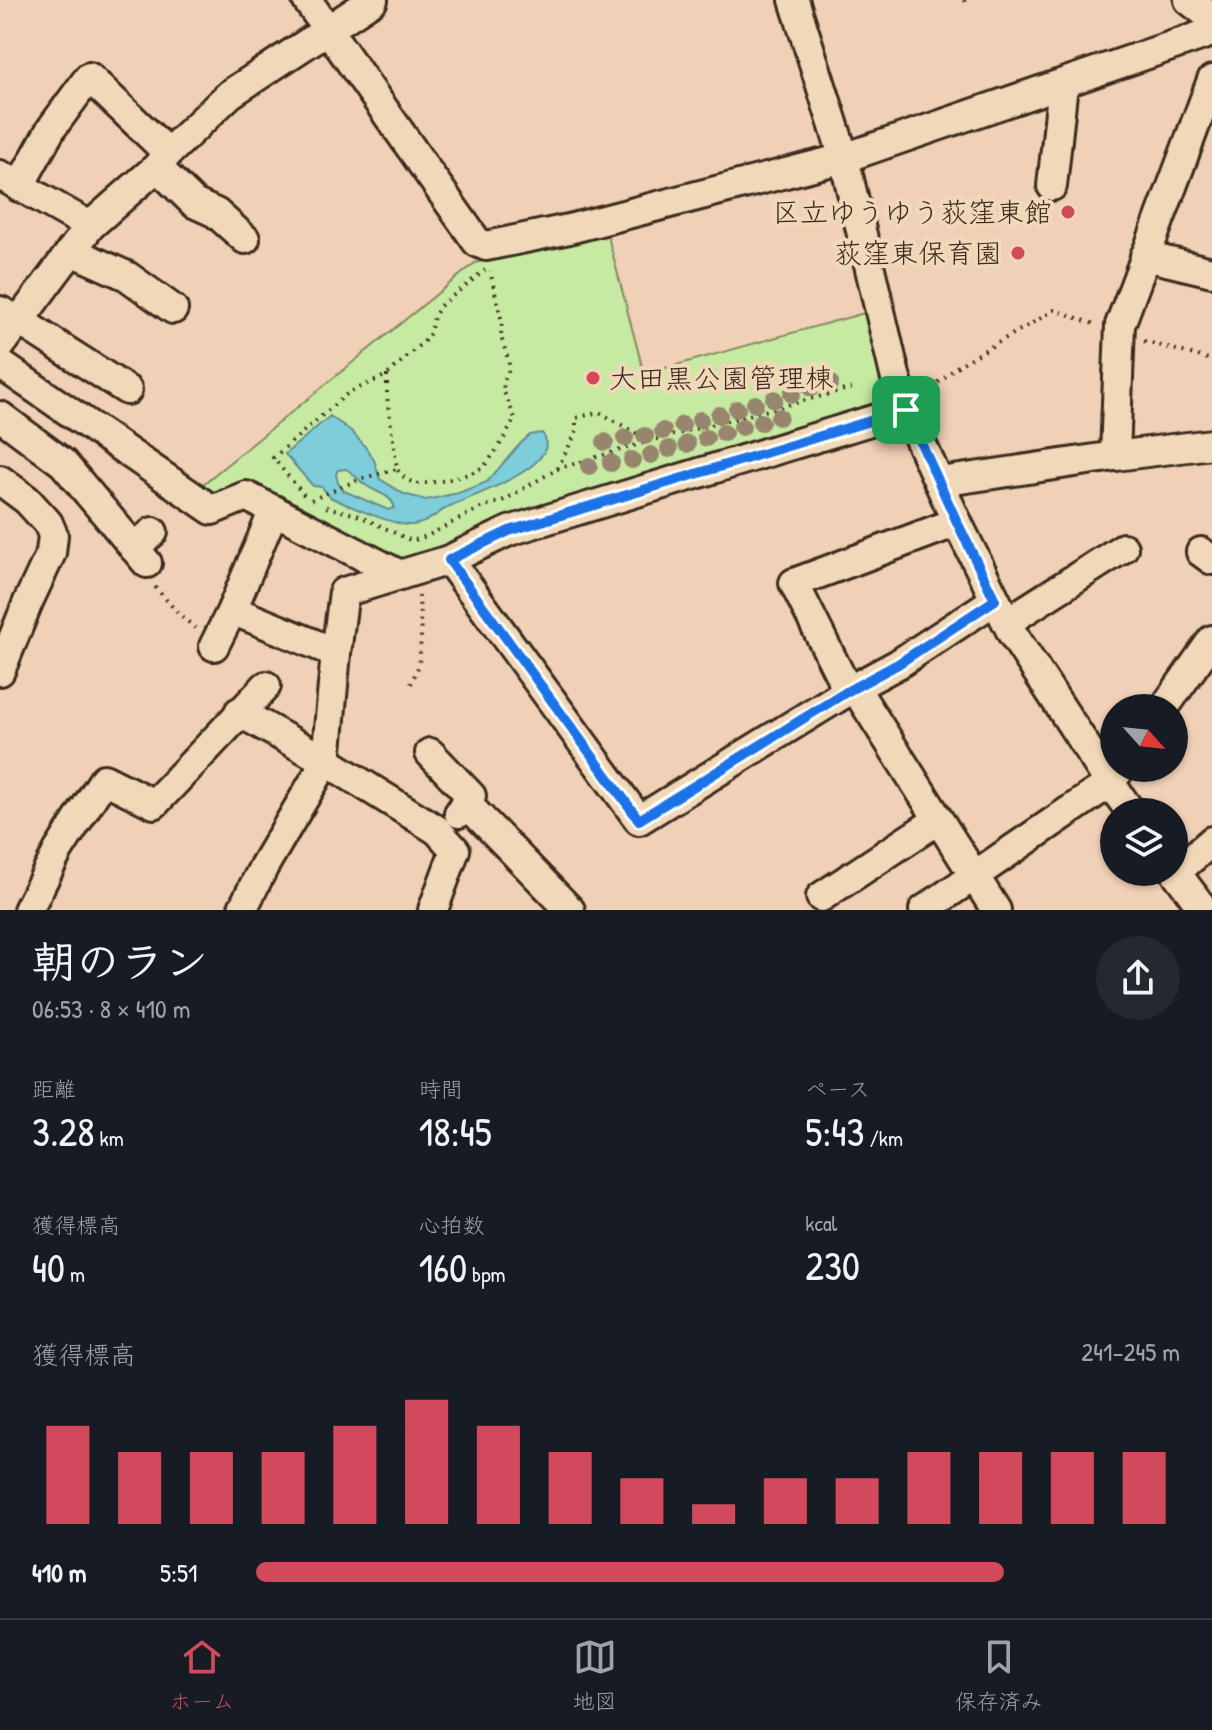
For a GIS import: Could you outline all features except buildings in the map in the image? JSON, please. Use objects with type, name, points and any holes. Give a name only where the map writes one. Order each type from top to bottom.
[{"type":"street","points":[[307,0],[477,242],[486,246],[569,229],[844,158],[1212,32]]},
{"type":"street","points":[[0,346],[9,315],[71,251],[90,226],[230,94],[373,0]]},
{"type":"street","points":[[794,0],[844,158],[906,410],[1012,633],[1100,755]]},
{"type":"street","points":[[1189,0],[1212,15]]},
{"type":"street","points":[[90,226],[7,185],[89,77],[163,160],[194,203],[216,213],[245,239]]},
{"type":"street","points":[[1115,456],[1120,325],[1145,256],[1206,114],[1212,80]]},
{"type":"street","points":[[1052,186],[1063,84]]},
{"type":"street","points":[[71,251],[127,276],[173,309]]},
{"type":"street","points":[[1145,256],[1212,272]]},
{"type":"street","points":[[9,315],[127,390]]},
{"type":"street","points":[[0,364],[212,510],[246,496],[409,573]]},
{"type":"street","points":[[256,897],[326,761],[344,592],[449,560],[509,531],[906,410]]},
{"type":"street","points":[[0,416],[63,463],[75,464],[145,548]]},
{"type":"street","points":[[940,482],[1212,444]]},
{"type":"street","points":[[0,480],[27,500],[48,523],[53,535],[51,553],[0,671]]},
{"type":"street","points":[[214,646],[274,510]]},
{"type":"street","points":[[957,522],[794,583],[852,690],[996,910]]},
{"type":"street","points":[[449,560],[639,820],[898,664],[1123,548]]},
{"type":"street","points":[[232,610],[336,653]]},
{"type":"street","points":[[1174,694],[1212,640]]},
{"type":"street","points":[[28,910],[58,851],[104,779],[154,804],[266,686]]},
{"type":"street","points":[[239,712],[326,761],[437,830],[455,850],[433,910]]},
{"type":"street","points":[[430,753],[471,796],[442,837]]},
{"type":"street","points":[[924,910],[1107,782]]},
{"type":"street","points":[[466,803],[570,910]]},
{"type":"street","points":[[821,897],[938,820]]},
{"type":"street","points":[[1188,860],[1212,841]]},
{"type":"street","points":[[1186,886],[1204,910]]},
{"type":"path","points":[[387,375],[397,469],[408,480],[418,483],[473,474],[484,466],[514,422],[514,413],[504,392],[503,383],[509,362],[501,337],[502,322],[489,267],[440,306],[424,341],[387,375],[348,393],[273,458],[309,501],[357,515],[412,541],[504,500],[557,469],[650,441],[856,387]]},
{"type":"path","points":[[906,410],[959,365],[1055,310],[1120,334],[1212,360]]},
{"type":"path","points":[[557,469],[576,433],[576,418],[599,412],[650,441]]},
{"type":"path","points":[[309,501],[340,486],[397,469]]},
{"type":"path","points":[[409,573],[421,638],[419,665],[411,684]]},
{"type":"green space","points":[[606,229],[644,374],[868,312],[887,396],[882,406],[412,563],[248,489],[217,502],[197,489],[475,263]]},
{"type":"water","points":[[330,416],[364,445],[374,460],[380,479],[404,494],[426,500],[487,482],[530,435],[542,433],[546,445],[541,457],[529,468],[450,506],[423,523],[412,525],[384,519],[330,497],[322,487],[313,486],[285,454]],"holes":[[[346,469],[389,498],[394,508],[388,510],[344,491],[336,474],[338,470]]]},
{"type":"place","name":"区立ゆうゆう荻窪東館","points":[[1068,212]]},
{"type":"place","name":"荻窪東保育園","points":[[1018,253]]},
{"type":"place","name":"大田黒公園管理棟","points":[[593,378]]},
{"type":"route","points":[[906,410],[995,600],[898,664],[848,691],[639,820],[449,560],[509,531],[906,410]]}]
